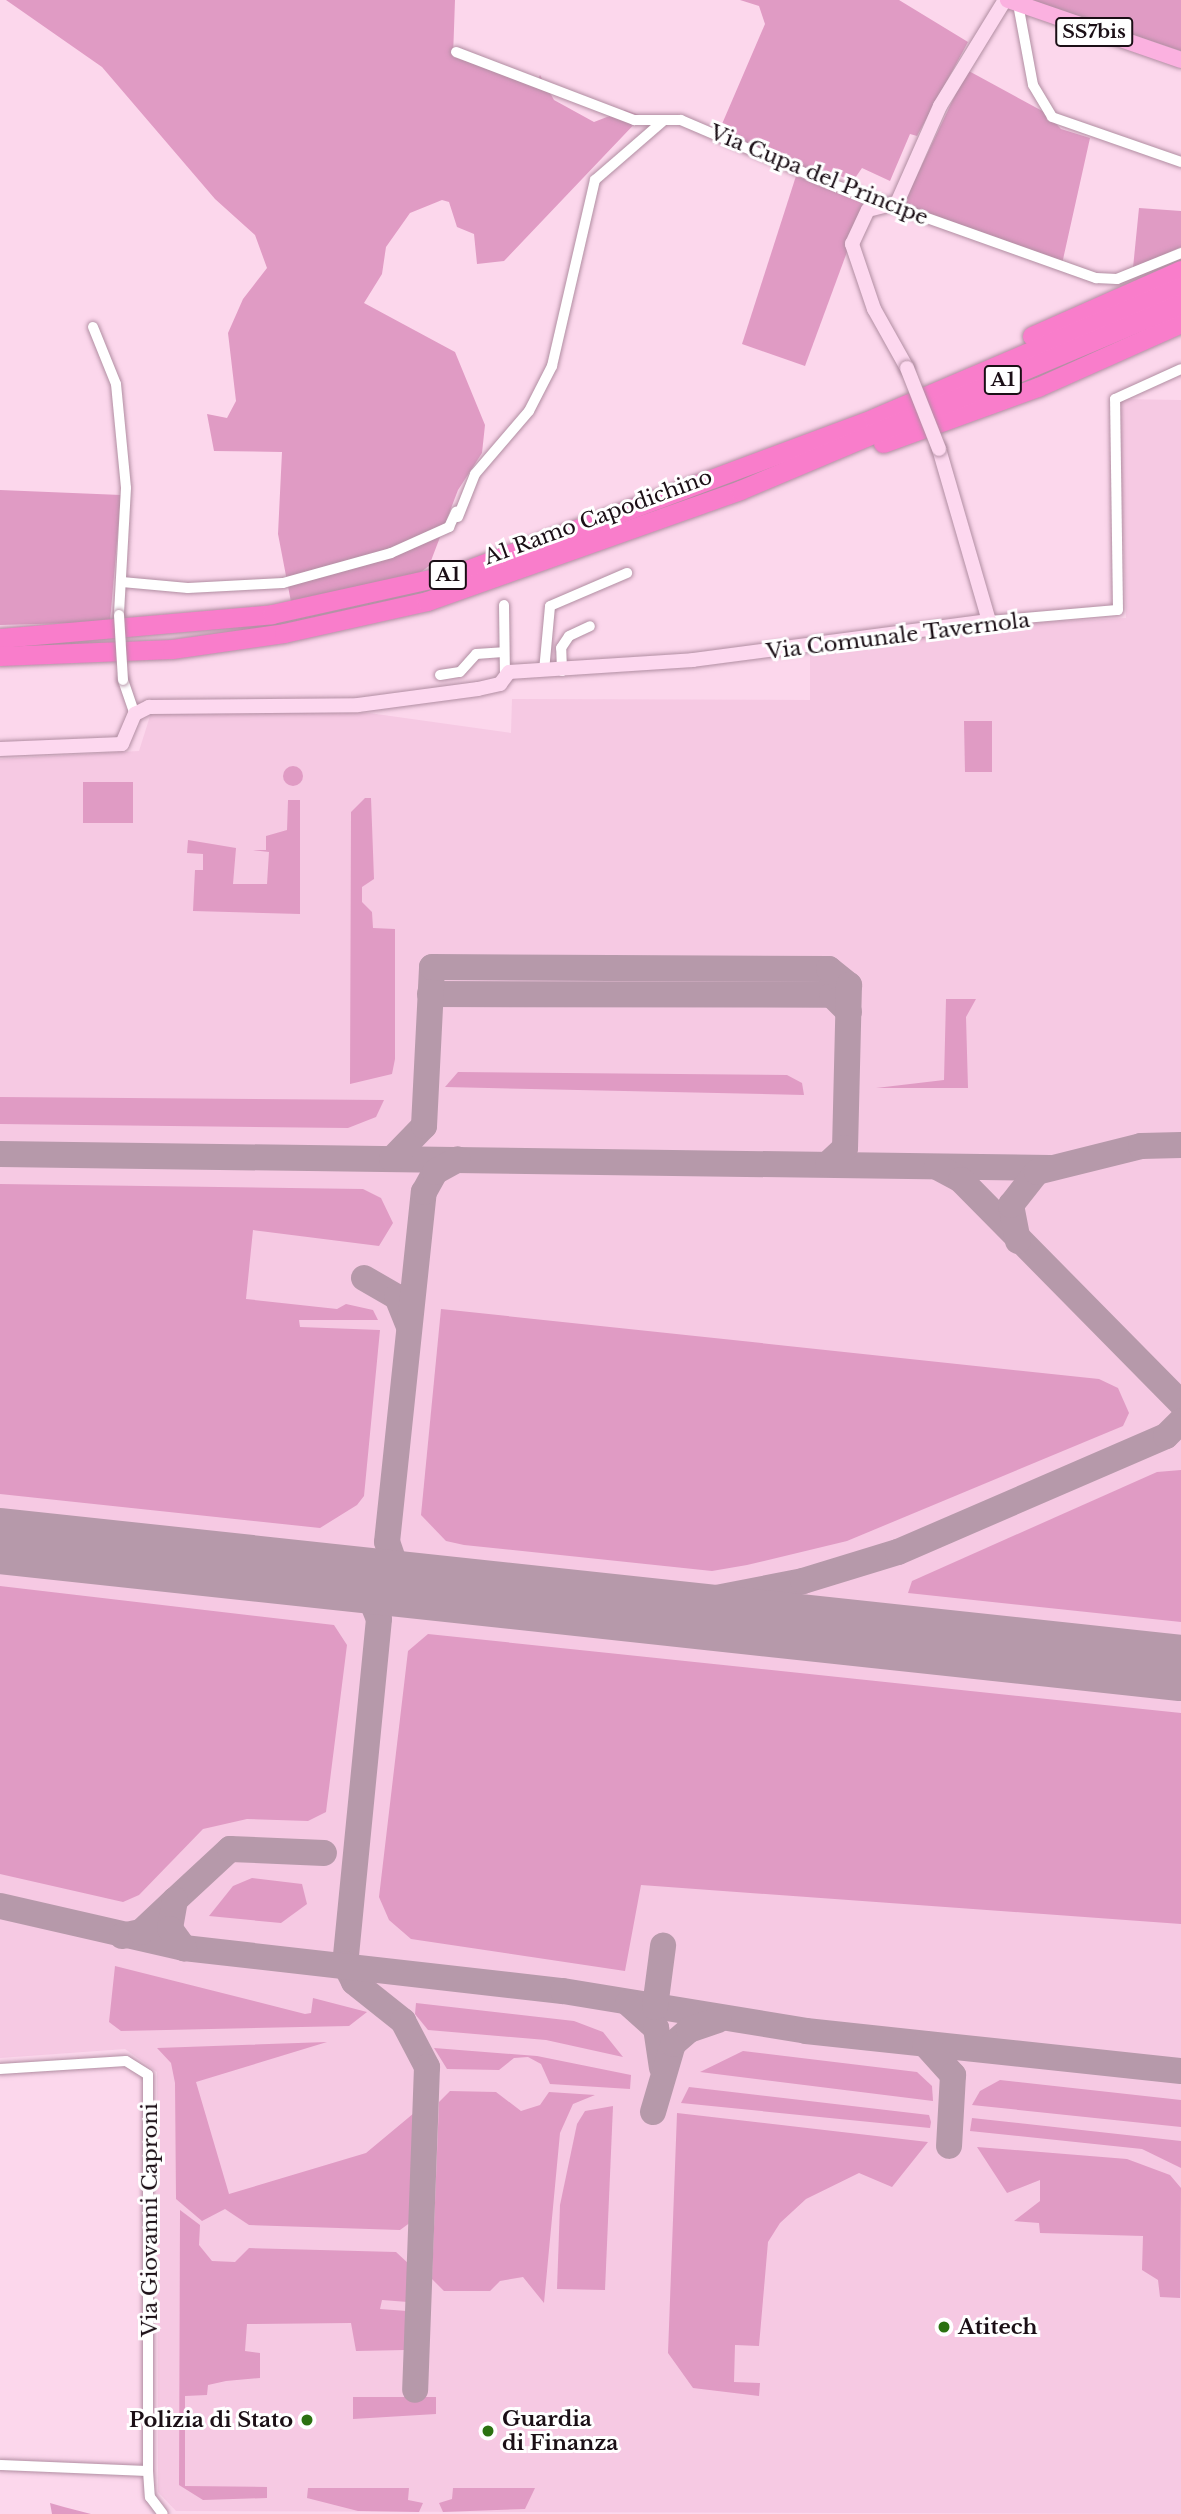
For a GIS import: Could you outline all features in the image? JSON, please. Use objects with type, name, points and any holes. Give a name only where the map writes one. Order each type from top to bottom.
[{"type":"highway","points":[[874,418],[977,360],[1181,270]]},
{"type":"highway","name":"A1 Ramo Capodichino","points":[[0,638],[272,614],[461,572],[874,418],[1181,287]]},
{"type":"highway","name":"A1 Ramo Capodichino","points":[[0,656],[172,649],[284,633],[427,601],[824,456],[1181,304]]},
{"type":"highway","points":[[824,456],[863,450],[968,414],[1181,323]]},
{"type":"main road","name":"SS7bis","points":[[1010,2],[1181,60]]},
{"type":"street","points":[[1010,2],[1032,85],[1052,117],[1181,162]]},
{"type":"street","points":[[989,621],[939,449],[908,368],[852,254],[868,211],[892,206],[940,106],[1010,2]]},
{"type":"street","name":"Via Cupa del Principe","points":[[456,52],[634,120],[681,120],[892,206],[1104,281],[1181,253]]},
{"type":"street","points":[[122,582],[283,583],[391,553],[449,527],[475,474],[530,411],[552,366],[595,180],[662,122]]},
{"type":"street","points":[[0,749],[122,744],[135,714],[123,680],[118,615],[126,488],[116,384],[93,327]]},
{"type":"street","name":"Via Comunale Tavernola","points":[[135,714],[149,707],[358,705],[478,689],[505,676],[544,671],[989,621],[1118,610],[1115,399],[1181,369]]},
{"type":"street","points":[[544,671],[550,606],[627,573]]},
{"type":"street","points":[[504,605],[505,676]]},
{"type":"street","points":[[562,671],[561,648],[569,636],[590,626]]},
{"type":"street","points":[[440,675],[460,672],[476,654],[503,652]]},
{"type":"street","name":"Via Giovanni Caproni","points":[[0,2069],[125,2061],[148,2075],[148,2471],[150,2497],[163,2514]]},
{"type":"street","points":[[0,2465],[148,2471]]},
{"type":"shaded area","points":[[6,0],[455,0],[453,57],[536,83],[540,75],[554,100],[594,122],[625,110],[642,116],[504,261],[477,264],[474,234],[457,227],[449,202],[442,200],[410,213],[386,247],[382,274],[364,303],[455,352],[485,425],[482,453],[458,490],[429,566],[417,575],[291,602],[278,534],[282,452],[214,451],[207,414],[227,418],[236,401],[228,333],[243,299],[267,268],[255,235],[215,199],[102,67]]},
{"type":"shaded area","points":[[740,0],[899,0],[968,42],[917,136],[910,134],[890,181],[862,168],[853,181],[830,172],[826,179],[719,131],[765,24],[759,6]]},
{"type":"shaded area","points":[[1029,0],[1181,0],[1181,51],[1041,4]]},
{"type":"shaded area","points":[[967,70],[1046,113],[1061,129],[1090,138],[1062,264],[902,207]]},
{"type":"shaded area","points":[[796,176],[865,203],[805,366],[742,344]]},
{"type":"shaded area","points":[[1139,208],[1181,211],[1181,247],[1133,268]]},
{"type":"shaded area","points":[[1119,399],[1181,400],[1181,2514],[176,2511],[158,2492],[157,2072],[125,2049],[0,2058],[0,759],[139,751],[151,713],[369,713],[511,733],[512,699],[810,700],[810,651],[976,625],[1126,618]]},
{"type":"shaded area","points":[[0,490],[121,495],[110,622],[0,625]]},
{"type":"shaded area","points":[[964,721],[992,721],[992,772],[965,772]]},
{"type":"shaded area","points":[[289,766],[297,766],[303,776],[297,786],[289,786],[283,780],[283,772]]},
{"type":"shaded area","points":[[83,782],[133,782],[133,823],[83,823]]},
{"type":"shaded area","points":[[365,798],[371,798],[374,879],[362,887],[362,902],[372,912],[373,928],[395,929],[395,1059],[392,1074],[350,1084],[351,812]]},
{"type":"shaded area","points":[[288,800],[300,800],[300,914],[193,911],[195,870],[203,870],[203,854],[187,853],[188,840],[236,848],[233,884],[267,884],[269,852],[253,850],[266,850],[266,836],[287,830]]},
{"type":"shaded area","points":[[946,999],[976,999],[966,1017],[968,1088],[876,1088],[944,1080]]},
{"type":"shaded area","points":[[458,1072],[787,1075],[802,1083],[804,1095],[445,1087]]},
{"type":"shaded area","points":[[0,1097],[384,1100],[376,1117],[348,1128],[0,1124]]},
{"type":"shaded area","points":[[0,1184],[363,1189],[381,1198],[393,1223],[379,1246],[253,1230],[246,1299],[337,1309],[346,1304],[373,1310],[378,1320],[299,1320],[300,1327],[380,1330],[364,1496],[357,1505],[320,1528],[0,1494]]},
{"type":"shaded area","points":[[441,1309],[1099,1379],[1118,1388],[1129,1413],[1123,1426],[847,1541],[747,1565],[712,1571],[464,1545],[446,1541],[421,1515]]},
{"type":"shaded area","points":[[1181,1470],[1181,1622],[908,1593],[912,1581],[1157,1472]]},
{"type":"shaded area","points":[[0,1586],[334,1625],[347,1645],[326,1812],[308,1821],[247,1819],[203,1829],[139,1895],[123,1902],[0,1874]]},
{"type":"shaded area","points":[[428,1634],[1181,1713],[1181,1924],[641,1885],[625,1971],[411,1939],[389,1920],[379,1897],[408,1651]]},
{"type":"shaded area","points":[[252,1878],[302,1884],[307,1904],[281,1923],[209,1916],[233,1886]]},
{"type":"shaded area","points":[[115,1966],[305,2014],[311,2013],[313,1998],[367,2012],[349,2026],[121,2031],[109,2022]]},
{"type":"shaded area","points":[[416,2003],[574,2021],[603,2032],[623,2057],[546,2040],[428,2030],[415,2014]]},
{"type":"shaded area","points":[[327,2042],[196,2082],[229,2194],[366,2153],[414,2113],[411,2222],[400,2230],[249,2225],[225,2209],[202,2221],[176,2199],[175,2083],[171,2063],[157,2048]]},
{"type":"shaded area","points":[[434,2048],[537,2056],[631,2075],[630,2089],[550,2084],[541,2064],[528,2057],[514,2058],[499,2070],[447,2069]]},
{"type":"shaded area","points":[[743,2051],[917,2072],[932,2086],[933,2101],[700,2072]]},
{"type":"shaded area","points":[[1000,2080],[1181,2100],[1181,2127],[972,2105],[980,2091]]},
{"type":"shaded area","points":[[689,2087],[929,2115],[931,2122],[930,2128],[681,2103]]},
{"type":"shaded area","points":[[450,2091],[496,2092],[521,2111],[540,2105],[549,2092],[595,2095],[573,2104],[560,2133],[544,2303],[523,2277],[500,2281],[490,2291],[444,2291],[432,2279],[439,2102]]},
{"type":"shaded area","points":[[613,2106],[605,2290],[557,2289],[560,2205],[577,2124],[585,2111]]},
{"type":"shaded area","points":[[677,2113],[928,2142],[892,2187],[859,2173],[806,2199],[780,2223],[768,2242],[759,2346],[735,2345],[734,2382],[760,2383],[759,2396],[693,2388],[668,2353]]},
{"type":"shaded area","points":[[972,2118],[1181,2141],[1181,2168],[1142,2149],[970,2131]]},
{"type":"shaded area","points":[[977,2147],[1127,2159],[1170,2175],[1181,2188],[1180,2298],[1160,2297],[1158,2280],[1142,2270],[1143,2236],[1040,2233],[1039,2223],[1014,2221],[1040,2201],[1040,2180],[1007,2193]]},
{"type":"shaded area","points":[[180,2210],[200,2225],[199,2245],[212,2261],[235,2262],[249,2248],[396,2252],[409,2264],[408,2302],[382,2300],[380,2309],[407,2311],[405,2350],[356,2351],[351,2323],[247,2324],[245,2351],[260,2353],[260,2378],[208,2385],[207,2395],[185,2396],[185,2486],[267,2487],[267,2498],[203,2500],[179,2485]]},
{"type":"shaded area","points":[[353,2397],[436,2397],[436,2414],[353,2419]]},
{"type":"shaded area","points":[[308,2488],[409,2488],[408,2500],[423,2503],[419,2512],[358,2511],[307,2498]]},
{"type":"shaded area","points":[[453,2488],[535,2488],[525,2509],[443,2512],[439,2503],[452,2499]]},
{"type":"shaded area","points":[[50,2503],[64,2507],[91,2514],[52,2514]]},
{"type":"taxiway","points":[[392,1159],[424,1126],[432,967],[829,969],[849,985],[845,1148],[828,1164]]},
{"type":"taxiway","points":[[430,994],[832,995],[849,1012]]},
{"type":"taxiway","points":[[1018,1241],[1011,1205],[1037,1172],[1141,1146],[1181,1145]]},
{"type":"taxiway","points":[[0,1154],[1050,1168]]},
{"type":"taxiway","points":[[423,1587],[395,1565],[387,1542],[424,1192],[435,1172],[458,1159]]},
{"type":"taxiway","points":[[937,1167],[961,1180],[1181,1403]]},
{"type":"taxiway","points":[[364,1278],[397,1297],[409,1327]]},
{"type":"taxiway","points":[[649,1611],[803,1581],[898,1552],[1166,1436],[1181,1421]]},
{"type":"taxiway","points":[[344,1578],[368,1592],[379,1619],[345,1964],[354,1982],[403,2021],[427,2067],[415,2390]]},
{"type":"taxiway","points":[[175,1900],[230,1849],[324,1853]]},
{"type":"taxiway","points":[[122,1936],[141,1932],[175,1900],[170,1929],[184,1948]]},
{"type":"taxiway","points":[[0,1906],[184,1948],[563,1991],[806,2031],[1181,2071]]},
{"type":"taxiway","points":[[655,2007],[663,1946]]},
{"type":"taxiway","points":[[628,2003],[656,2028],[662,2068]]},
{"type":"taxiway","points":[[653,2112],[673,2044],[689,2030],[718,2020]]},
{"type":"taxiway","points":[[925,2044],[953,2075],[949,2146]]},
{"type":"runway","points":[[0,1541],[1181,1668]]},
{"type":"place","name":"Atitech","points":[[944,2327]]},
{"type":"place","name":"Polizia di Stato","points":[[307,2420]]},
{"type":"place","name":"Guardia di Finanza","points":[[488,2431]]}]
